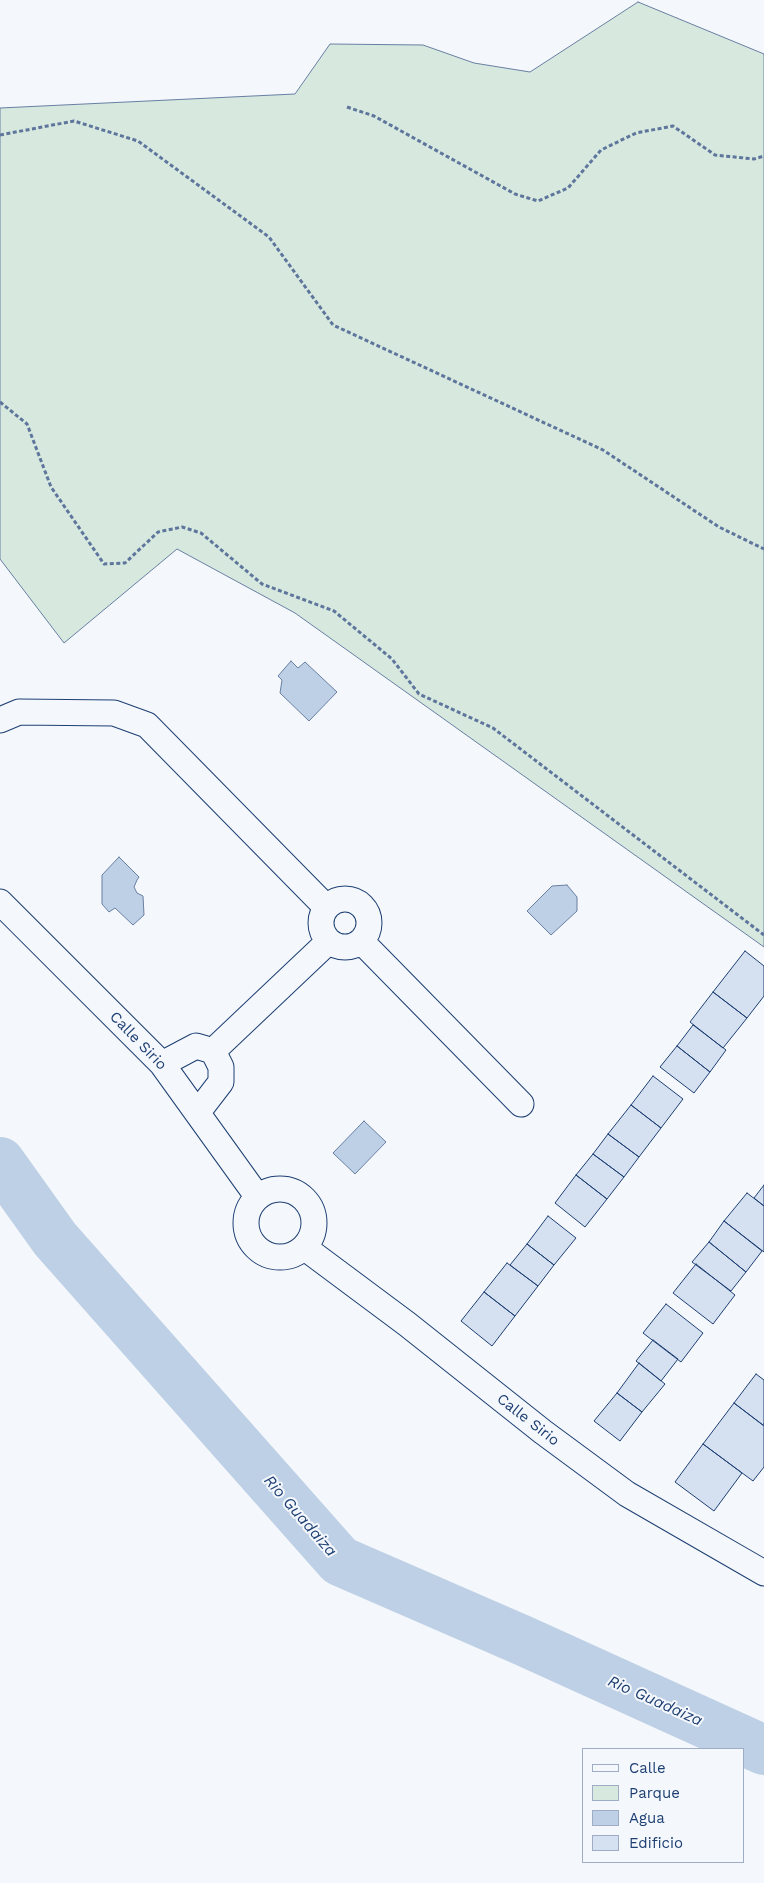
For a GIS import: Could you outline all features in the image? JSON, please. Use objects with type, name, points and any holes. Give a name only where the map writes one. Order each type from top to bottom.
[{"type":"street","points":[[0,720],[19,712],[114,713],[147,725],[326,907]]},
{"type":"street","points":[[344,899],[350,899],[362,906],[369,917],[369,930],[362,942],[351,947],[338,948],[328,942],[322,934],[320,925],[321,915],[326,907],[337,900],[344,899]]},
{"type":"street","name":"Calle Sirio","points":[[0,902],[162,1064],[257,1196]]},
{"type":"street","points":[[213,1051],[328,942]]},
{"type":"street","points":[[362,942],[521,1104]]},
{"type":"street","points":[[162,1064],[196,1046],[213,1051],[220,1067],[221,1082],[198,1112]]},
{"type":"street","points":[[273,1189],[291,1190],[306,1199],[314,1214],[314,1232],[304,1248],[288,1256],[270,1256],[254,1246],[246,1230],[247,1212],[257,1196],[273,1189]]},
{"type":"street","name":"Calle Sirio","points":[[304,1248],[407,1324],[542,1432],[627,1494],[764,1573]]},
{"type":"path","points":[[347,107],[374,116],[515,194],[538,201],[568,188],[601,150],[636,133],[672,126],[715,155],[754,159],[764,156]]},
{"type":"path","points":[[0,135],[74,120],[138,141],[269,237],[333,324],[602,450],[719,527],[764,549]]},
{"type":"path","points":[[0,402],[27,424],[51,487],[104,564],[125,563],[158,532],[182,527],[201,533],[262,584],[334,611],[392,659],[419,694],[493,728],[764,935]]},
{"type":"green space","points":[[638,2],[764,54],[764,947],[295,613],[177,549],[64,643],[0,559],[0,108],[295,94],[330,44],[423,45],[474,63],[530,72]]},
{"type":"water","points":[[291,661],[298,668],[305,662],[337,692],[309,721],[280,693],[282,680],[278,676]]},
{"type":"water","points":[[119,857],[139,877],[134,887],[137,893],[143,896],[144,915],[133,925],[115,908],[109,912],[102,904],[102,875]]},
{"type":"water","points":[[567,885],[577,897],[577,911],[551,935],[527,911],[552,886]]},
{"type":"water","points":[[364,1121],[386,1142],[355,1174],[333,1153]]},
{"type":"building","points":[[745,951],[764,966],[764,996],[747,1018],[713,992]]},
{"type":"building","points":[[713,992],[747,1018],[723,1048],[690,1022]]},
{"type":"building","points":[[693,1025],[726,1050],[710,1072],[677,1046]]},
{"type":"building","points":[[677,1046],[710,1072],[694,1093],[660,1067]]},
{"type":"building","points":[[653,1076],[683,1099],[661,1128],[631,1105]]},
{"type":"building","points":[[631,1105],[661,1128],[639,1157],[608,1134]]},
{"type":"building","points":[[608,1134],[639,1157],[624,1177],[593,1154]]},
{"type":"building","points":[[593,1154],[624,1177],[607,1199],[576,1175]]},
{"type":"building","points":[[576,1175],[607,1199],[585,1227],[555,1203]]},
{"type":"building","points":[[764,1185],[764,1206],[754,1198]]},
{"type":"building","points":[[747,1193],[764,1206],[764,1252],[724,1221]]},
{"type":"building","points":[[548,1216],[576,1238],[554,1265],[527,1244]]},
{"type":"building","points":[[724,1221],[762,1251],[746,1272],[709,1242]]},
{"type":"building","points":[[709,1242],[746,1272],[731,1291],[692,1262]]},
{"type":"building","points":[[527,1244],[554,1265],[538,1286],[510,1265]]},
{"type":"building","points":[[507,1263],[538,1286],[515,1316],[484,1292]]},
{"type":"building","points":[[696,1264],[735,1295],[713,1324],[673,1293]]},
{"type":"building","points":[[484,1292],[515,1316],[492,1346],[461,1321]]},
{"type":"building","points":[[666,1304],[703,1333],[681,1362],[643,1333]]},
{"type":"building","points":[[653,1340],[678,1359],[661,1381],[636,1361]]},
{"type":"building","points":[[639,1363],[665,1384],[642,1412],[617,1393]]},
{"type":"building","points":[[756,1374],[764,1380],[763,1425],[734,1403]]},
{"type":"building","points":[[617,1393],[642,1412],[620,1441],[594,1421]]},
{"type":"building","points":[[734,1403],[764,1426],[764,1467],[753,1481],[703,1444]]},
{"type":"building","points":[[703,1444],[742,1473],[714,1511],[675,1482]]},
{"type":"waterway","name":"Rio Guadaiza","points":[[0,1162],[55,1239],[340,1561],[524,1641],[764,1750]]}]
